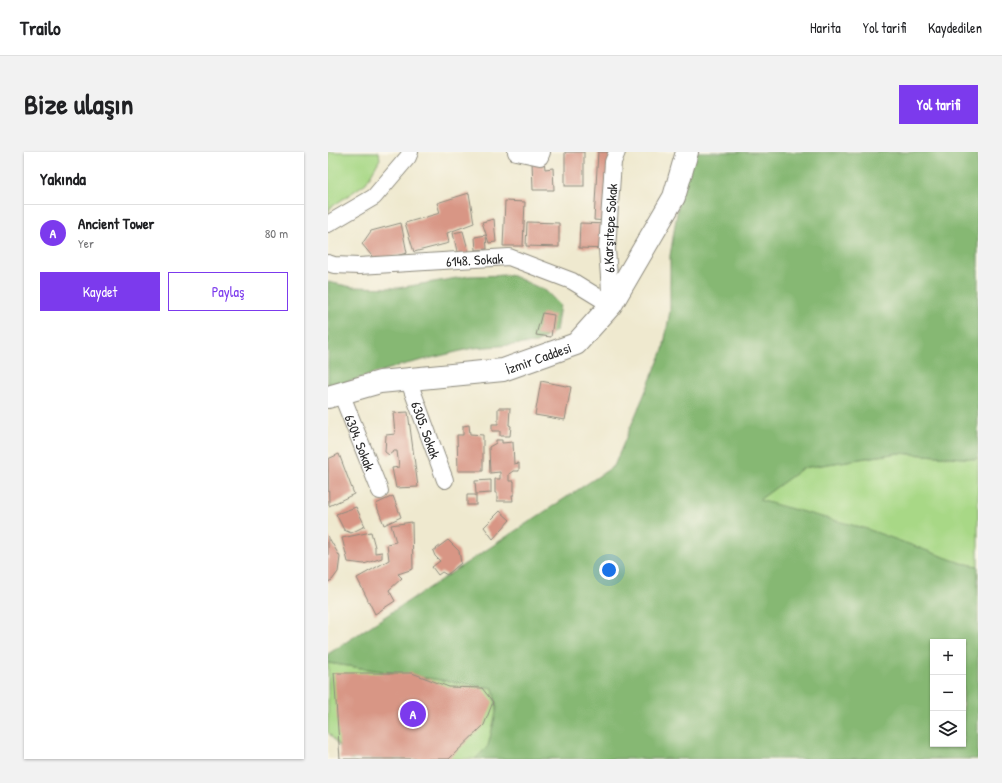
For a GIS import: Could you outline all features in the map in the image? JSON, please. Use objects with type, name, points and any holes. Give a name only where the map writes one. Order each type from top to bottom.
[{"type":"street","points":[[328,224],[374,197],[408,157],[410,152]]},
{"type":"street","points":[[516,152],[541,155]]},
{"type":"street","name":"6.Karşıtepe Sokak","points":[[611,305],[607,249],[613,162],[617,152]]},
{"type":"street","name":"İzmir Caddesi","points":[[334,395],[380,382],[502,370],[576,344],[611,305],[674,197],[687,152]]},
{"type":"street","name":"6148. Sokak","points":[[328,263],[334,265],[359,266],[509,257],[572,281],[611,305]]},
{"type":"street","name":"6305. Sokak","points":[[408,379],[446,480]]},
{"type":"street","name":"6304. Sokak","points":[[334,395],[380,491]]},
{"type":"green space","points":[[328,152],[379,152],[380,159],[366,183],[330,208],[328,214]]},
{"type":"green space","points":[[689,152],[978,152],[978,456],[976,459],[898,453],[803,468],[759,500],[867,529],[961,563],[978,566],[978,759],[475,759],[488,746],[497,709],[493,688],[328,663],[328,654],[614,466],[663,350],[670,311],[670,256],[685,163]]},
{"type":"green space","points":[[511,275],[546,291],[560,305],[556,331],[536,343],[473,348],[402,365],[328,388],[328,282],[352,287],[398,288],[469,276]]},
{"type":"green space","points":[[898,453],[976,459],[978,456],[978,566],[961,563],[759,500],[802,468]]},
{"type":"green space","points":[[328,663],[493,688],[497,709],[488,746],[475,759],[349,759],[328,732]]},
{"type":"building","points":[[565,152],[584,152],[584,186],[565,186]]},
{"type":"building","points":[[598,152],[612,152],[608,221],[594,220]]},
{"type":"building","points":[[544,160],[545,169],[553,168],[554,190],[533,190],[532,161]]},
{"type":"building","points":[[469,193],[474,223],[447,233],[449,243],[414,252],[405,223],[440,213],[437,203]]},
{"type":"building","points":[[505,201],[525,202],[523,246],[503,246]]},
{"type":"building","points":[[494,219],[496,242],[489,243],[482,222]]},
{"type":"building","points":[[527,222],[559,223],[559,247],[526,246]]},
{"type":"building","points":[[401,223],[407,253],[376,261],[362,244],[371,231]]},
{"type":"building","points":[[580,223],[609,224],[608,249],[579,248]]},
{"type":"building","points":[[463,231],[469,253],[458,256],[453,233]]},
{"type":"building","points":[[486,235],[487,249],[476,250],[475,237]]},
{"type":"building","points":[[542,313],[554,315],[551,337],[536,335]]},
{"type":"building","points":[[541,381],[571,387],[565,420],[535,415]]},
{"type":"building","points":[[498,408],[510,408],[510,436],[500,436],[500,431],[492,431],[492,424],[498,424]]},
{"type":"building","points":[[408,412],[418,487],[396,488],[392,468],[399,467],[397,451],[394,451],[389,455],[385,452],[386,435],[395,434],[393,413]]},
{"type":"building","points":[[469,425],[470,434],[483,435],[483,471],[458,471],[457,435],[463,435],[463,426]]},
{"type":"building","points":[[496,440],[502,440],[502,443],[513,442],[514,464],[519,463],[519,471],[513,471],[509,474],[509,481],[514,481],[514,495],[512,495],[513,501],[497,501],[497,493],[495,493],[495,479],[500,479],[500,472],[490,473],[489,447],[496,443]]},
{"type":"building","points":[[339,454],[354,494],[329,506],[328,459]]},
{"type":"building","points":[[491,480],[491,493],[476,494],[475,481]]},
{"type":"building","points":[[467,495],[476,495],[476,505],[467,505]]},
{"type":"building","points":[[393,496],[401,517],[384,525],[376,504]]},
{"type":"building","points":[[356,507],[365,526],[351,533],[344,530],[336,514]]},
{"type":"building","points":[[500,511],[510,520],[493,539],[484,527]]},
{"type":"building","points":[[412,522],[413,569],[398,574],[402,578],[389,590],[395,601],[375,614],[357,578],[389,560],[387,544],[396,542],[391,525]]},
{"type":"building","points":[[371,532],[375,553],[382,552],[382,558],[364,564],[348,562],[342,538]]},
{"type":"building","points":[[328,536],[340,557],[338,572],[332,580],[328,582]]},
{"type":"building","points":[[448,540],[459,551],[461,563],[447,575],[442,572],[438,575],[432,567],[440,561],[435,556],[433,551]]},
{"type":"building","points":[[334,673],[412,673],[449,687],[482,688],[493,702],[484,725],[449,759],[340,759]]},
{"type":"place","name":"Ancient Tower","points":[[413,714]]}]
